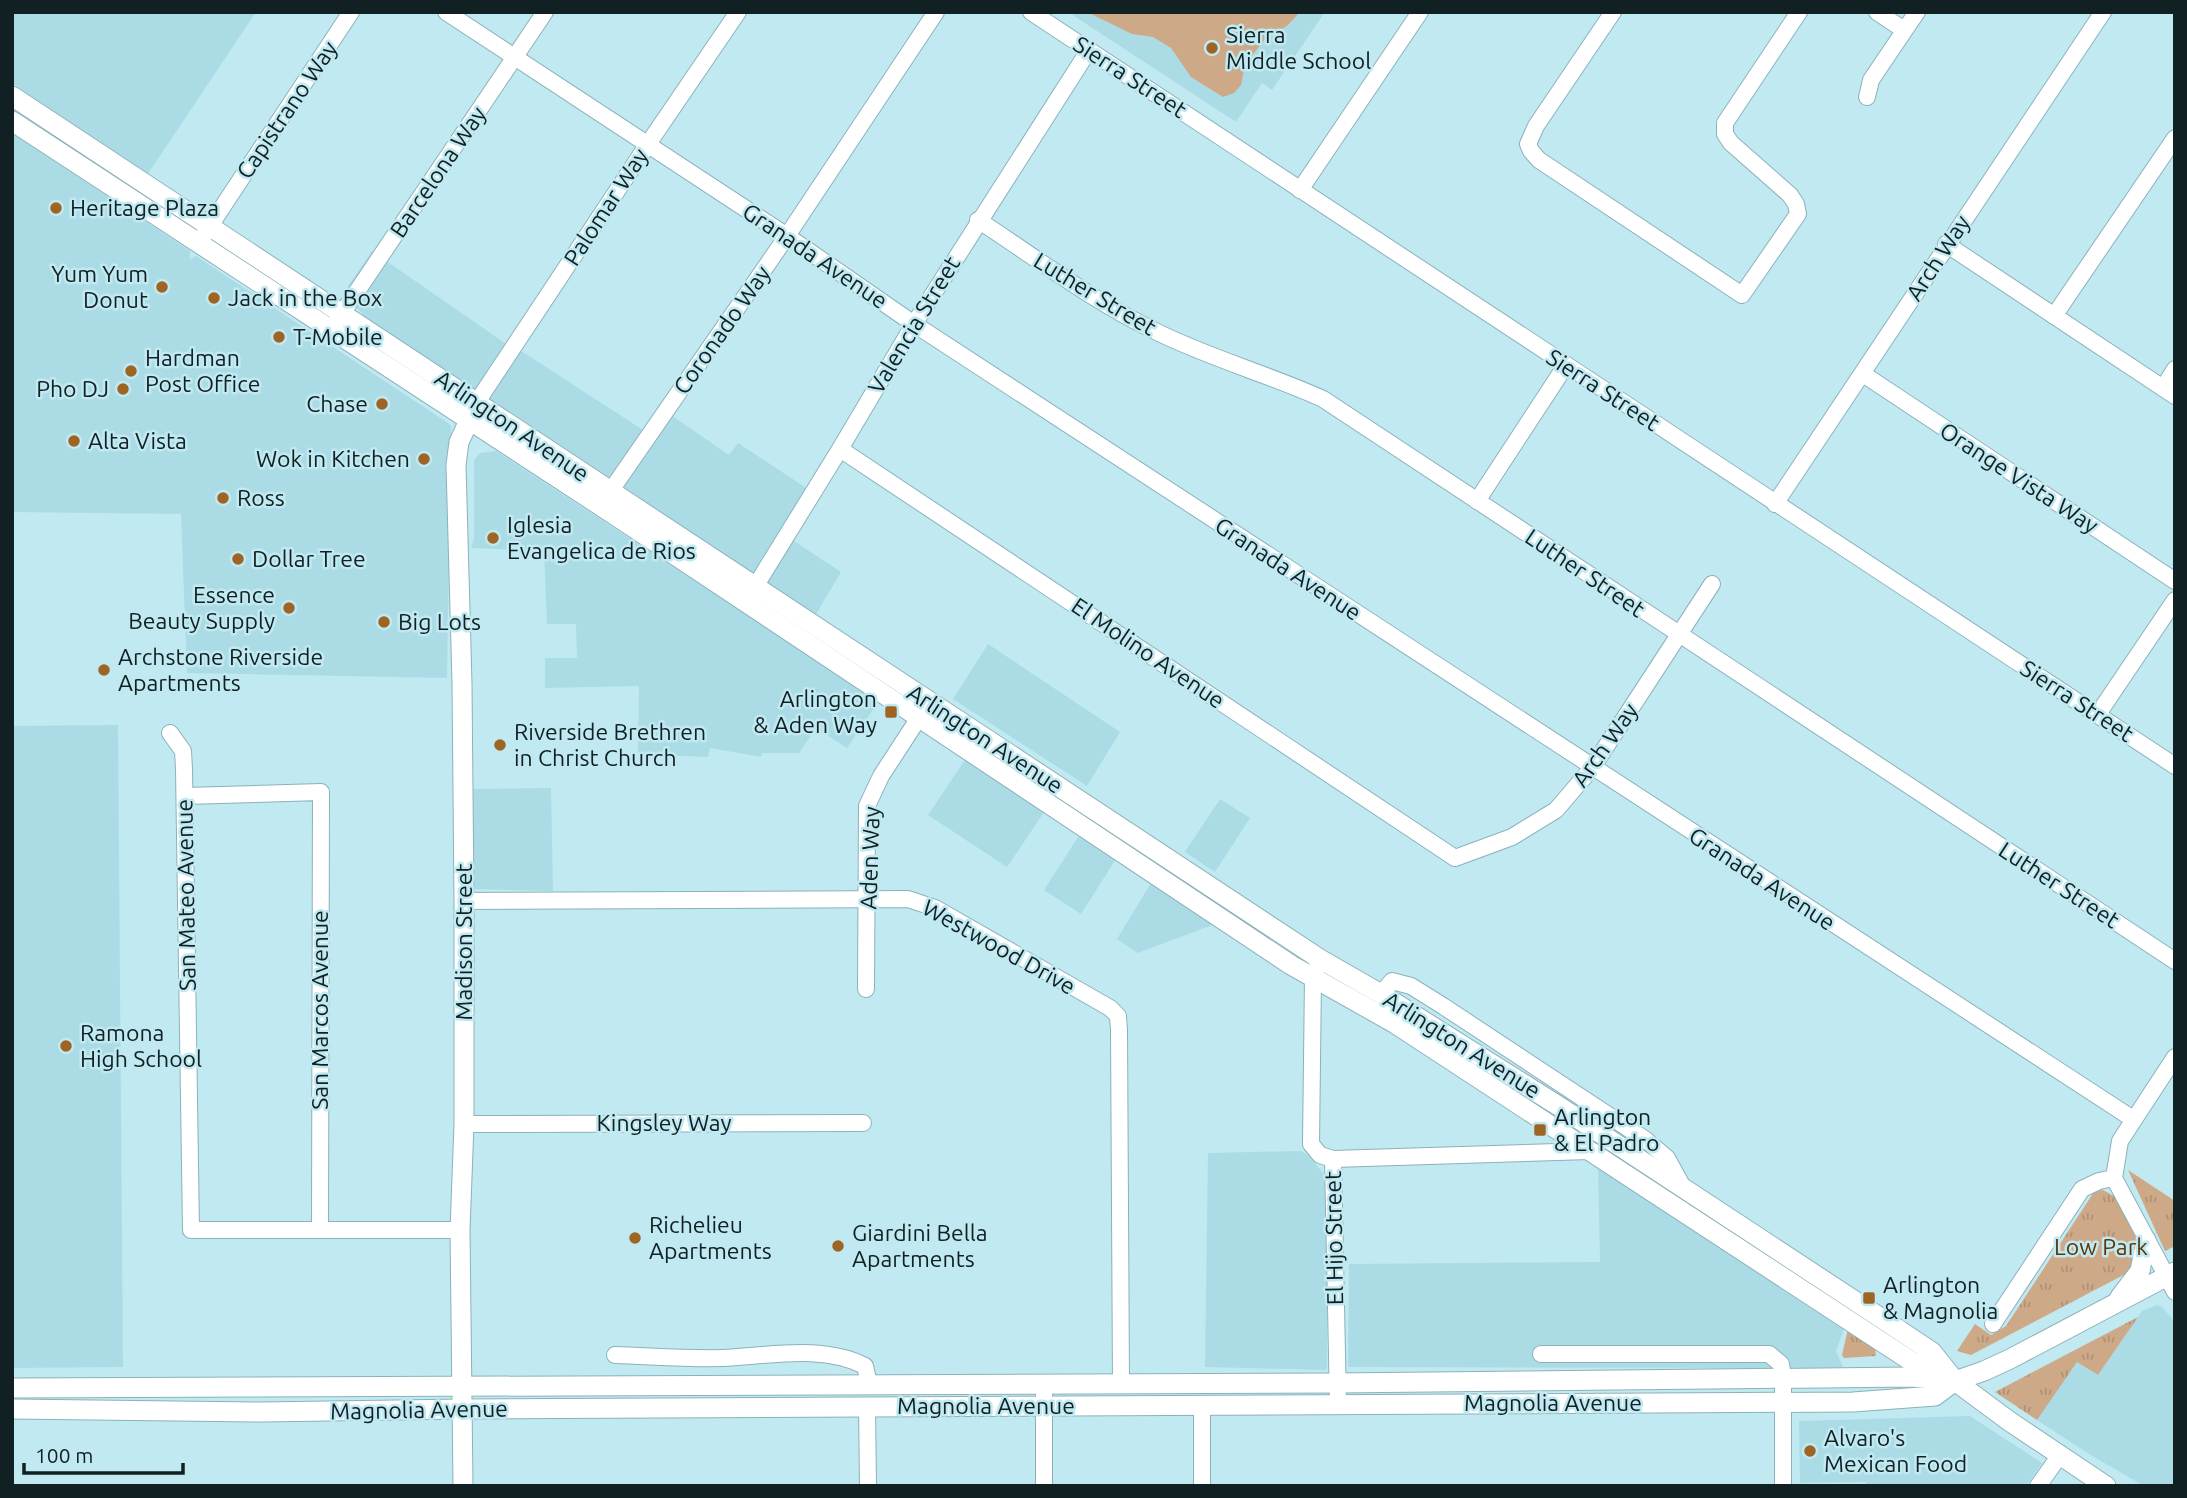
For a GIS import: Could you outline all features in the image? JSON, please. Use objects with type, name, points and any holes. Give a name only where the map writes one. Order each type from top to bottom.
[{"type":"main road","name":"Arlington Avenue","points":[[12,96],[204,235],[330,331],[468,421],[756,586],[923,710],[1313,978],[1394,1023],[1911,1361],[1955,1381],[2106,1486]]},
{"type":"main road","name":"Arlington Avenue","points":[[12,121],[342,313],[477,402],[745,603],[923,710],[1557,1105],[1932,1352],[1955,1381]]},
{"type":"main road","name":"Madison Street","points":[[463,1486],[460,1230],[464,1124],[464,901],[456,465],[459,442],[477,402]]},
{"type":"main road","points":[[2115,1304],[2140,1271],[2146,1240]]},
{"type":"main road","name":"Magnolia Avenue","points":[[12,1409],[262,1412],[1853,1402],[1935,1396],[1955,1381],[2010,1359],[2115,1304],[2172,1280]]},
{"type":"main road","points":[[1873,1377],[1886,1359],[1885,1344]]},
{"type":"main road","name":"Magnolia Avenue","points":[[12,1388],[1336,1383],[1783,1377],[1910,1377],[1955,1381]]},
{"type":"street","name":"Capistrano Way","points":[[204,235],[351,12]]},
{"type":"street","name":"Granada Avenue","points":[[446,12],[787,236],[914,324],[2133,1119]]},
{"type":"street","name":"Barcelona Way","points":[[330,331],[545,12]]},
{"type":"street","name":"Palomar Way","points":[[477,402],[738,12]]},
{"type":"street","name":"Coronado Way","points":[[605,499],[787,236],[936,12]]},
{"type":"street","name":"Sierra Street","points":[[1031,12],[2175,766]]},
{"type":"street","points":[[1300,190],[1420,12]]},
{"type":"street","points":[[1613,12],[1536,126],[1528,144],[1531,151],[1539,160],[1742,295],[1798,214],[1790,195],[1731,143],[1725,134],[1725,123],[1799,12]]},
{"type":"street","points":[[1877,12],[1904,30]]},
{"type":"street","points":[[1867,97],[1871,80],[1917,12]]},
{"type":"street","name":"Arch Way","points":[[1775,504],[2103,12]]},
{"type":"street","name":"Valencia Street","points":[[745,603],[978,220],[1089,50]]},
{"type":"street","points":[[2054,316],[2175,138]]},
{"type":"street","name":"Luther Street","points":[[978,220],[1115,310],[1152,330],[1200,352],[1323,399],[2175,961]]},
{"type":"street","points":[[1946,244],[2169,392],[2175,369]]},
{"type":"street","points":[[1477,501],[1566,365]]},
{"type":"street","name":"Orange Vista Way","points":[[1863,374],[2175,581]]},
{"type":"street","name":"El Molino Avenue","points":[[840,449],[1455,858]]},
{"type":"street","name":"Arch Way","points":[[1455,858],[1513,837],[1556,810],[1592,768],[1712,584]]},
{"type":"street","points":[[2098,714],[2175,600]]},
{"type":"street","name":"Aden Way","points":[[866,989],[867,806],[881,776],[923,710]]},
{"type":"street","name":"San Mateo Avenue","points":[[170,733],[183,751],[185,796],[191,1230],[320,1228]]},
{"type":"street","name":"San Marcos Avenue","points":[[185,796],[321,792],[320,1228]]},
{"type":"street","name":"Westwood Drive","points":[[464,901],[908,898],[935,908],[1110,1008],[1118,1016],[1121,1384]]},
{"type":"street","name":"El Hijo Street","points":[[1320,959],[1313,978],[1311,1144],[1320,1155],[1333,1159],[1338,1404]]},
{"type":"street","points":[[1381,994],[1392,981],[1411,986],[1646,1140],[1667,1158],[1684,1189]]},
{"type":"street","points":[[2172,1280],[2146,1240],[2114,1178],[2120,1141],[2175,1057]]},
{"type":"street","points":[[1557,1105],[1568,1088]]},
{"type":"street","name":"Kingsley Way","points":[[464,1124],[863,1123]]},
{"type":"street","points":[[1333,1159],[1590,1151]]},
{"type":"street","points":[[1993,1324],[2082,1189],[2114,1178]]},
{"type":"street","points":[[320,1228],[460,1230]]},
{"type":"street","points":[[615,1355],[714,1358],[759,1354],[848,1357],[865,1366],[869,1384]]},
{"type":"street","points":[[1541,1354],[1769,1354],[1781,1364],[1783,1377],[1783,1486]]},
{"type":"street","points":[[697,1385],[712,1373],[715,1367],[714,1358]]},
{"type":"street","points":[[1044,1383],[1044,1486]]},
{"type":"street","points":[[1202,1405],[1202,1486]]},
{"type":"street","points":[[867,1407],[868,1486]]},
{"type":"street","points":[[2038,1486],[2060,1455]]},
{"type":"shaded area","points":[[12,12],[256,12],[147,175],[12,83]]},
{"type":"shaded area","name":"Sierra Middle School","points":[[1068,12],[1325,12],[1272,90],[1262,83],[1236,122]]},
{"type":"shaded area","points":[[12,133],[190,251],[190,260],[196,256],[451,425],[447,678],[187,673],[181,514],[12,512]]},
{"type":"shaded area","points":[[372,251],[509,346],[526,354],[646,432],[662,409],[729,455],[738,443],[811,491],[785,535],[841,572],[815,616],[364,316],[344,292]]},
{"type":"shaded area","points":[[496,451],[879,701],[847,748],[816,728],[799,753],[762,753],[761,757],[710,748],[708,757],[638,754],[639,686],[545,688],[545,658],[577,658],[576,624],[547,624],[544,551],[471,548],[474,538],[474,460],[480,453]]},
{"type":"shaded area","points":[[988,644],[1120,732],[1087,786],[953,699]]},
{"type":"shaded area","name":"Ramona High School","points":[[118,725],[123,1367],[12,1368],[12,726]]},
{"type":"shaded area","points":[[965,760],[1045,811],[1007,867],[928,815]]},
{"type":"shaded area","points":[[551,788],[553,891],[472,889],[471,789]]},
{"type":"shaded area","points":[[1220,799],[1250,818],[1215,872],[1185,852]]},
{"type":"shaded area","points":[[1080,834],[1116,859],[1081,914],[1044,890]]},
{"type":"shaded area","points":[[1151,883],[1215,924],[1138,953],[1117,939]]},
{"type":"shaded area","points":[[1301,1151],[1308,1155],[1324,1174],[1327,1188],[1327,1370],[1205,1367],[1208,1153]]},
{"type":"shaded area","points":[[1598,1168],[1844,1329],[1836,1351],[1845,1371],[1765,1368],[1348,1367],[1349,1264],[1600,1262]]},
{"type":"shaded area","points":[[2157,1305],[2175,1322],[2175,1486],[2144,1486],[2037,1420],[2077,1361],[2098,1375],[2142,1311]]},
{"type":"shaded area","points":[[1970,1416],[2042,1463],[2026,1486],[1866,1486],[1866,1482],[1800,1483],[1799,1421]]},
{"type":"green space","points":[[1087,12],[1300,12],[1288,25],[1264,40],[1245,65],[1241,85],[1234,93],[1223,97],[1191,77],[1171,48],[1153,37],[1132,34]]},
{"type":"green space","name":"Low Park","points":[[2128,1170],[2175,1201],[2175,1246],[2165,1251]]},
{"type":"green space","name":"Low Park","points":[[2103,1190],[2114,1196],[2137,1239],[2133,1270],[1971,1355],[1957,1351],[1975,1324],[1991,1335],[2006,1326],[2094,1192]]},
{"type":"green space","name":"Low Park","points":[[2138,1317],[2098,1375],[2077,1362],[2037,1420],[1995,1392]]},
{"type":"green space","points":[[1848,1329],[1875,1347],[1876,1356],[1844,1358],[1842,1355]]},
{"type":"place","name":"Sierra Middle School","points":[[1212,48]]},
{"type":"place","name":"Heritage Plaza","points":[[56,208]]},
{"type":"place","name":"Yum Yum Donut","points":[[162,287]]},
{"type":"place","name":"Jack in the Box","points":[[214,298]]},
{"type":"place","name":"T-Mobile","points":[[279,337]]},
{"type":"place","name":"Hardman Post Office","points":[[131,371]]},
{"type":"place","name":"Pho DJ","points":[[123,389]]},
{"type":"place","name":"Chase","points":[[382,404]]},
{"type":"place","name":"Alta Vista","points":[[74,441]]},
{"type":"place","name":"Wok in Kitchen","points":[[424,459]]},
{"type":"place","name":"Ross","points":[[223,498]]},
{"type":"place","name":"Iglesia Evangelica de Rios","points":[[493,538]]},
{"type":"place","name":"Dollar Tree","points":[[238,559]]},
{"type":"place","name":"Essence Beauty Supply","points":[[289,608]]},
{"type":"place","name":"Big Lots","points":[[384,622]]},
{"type":"place","name":"Archstone Riverside Apartments","points":[[104,670]]},
{"type":"place","name":"Arlington & Aden Way","points":[[891,712]]},
{"type":"place","name":"Riverside Brethren in Christ Church","points":[[500,745]]},
{"type":"place","name":"Ramona High School","points":[[66,1046]]},
{"type":"place","name":"Arlington & El Padro","points":[[1540,1130]]},
{"type":"place","name":"Richelieu Apartments","points":[[635,1238]]},
{"type":"place","name":"Giardini Bella Apartments","points":[[838,1246]]},
{"type":"place","name":"Arlington & Magnolia","points":[[1869,1298]]},
{"type":"place","name":"Alvaro's Mexican Food","points":[[1810,1451]]}]
